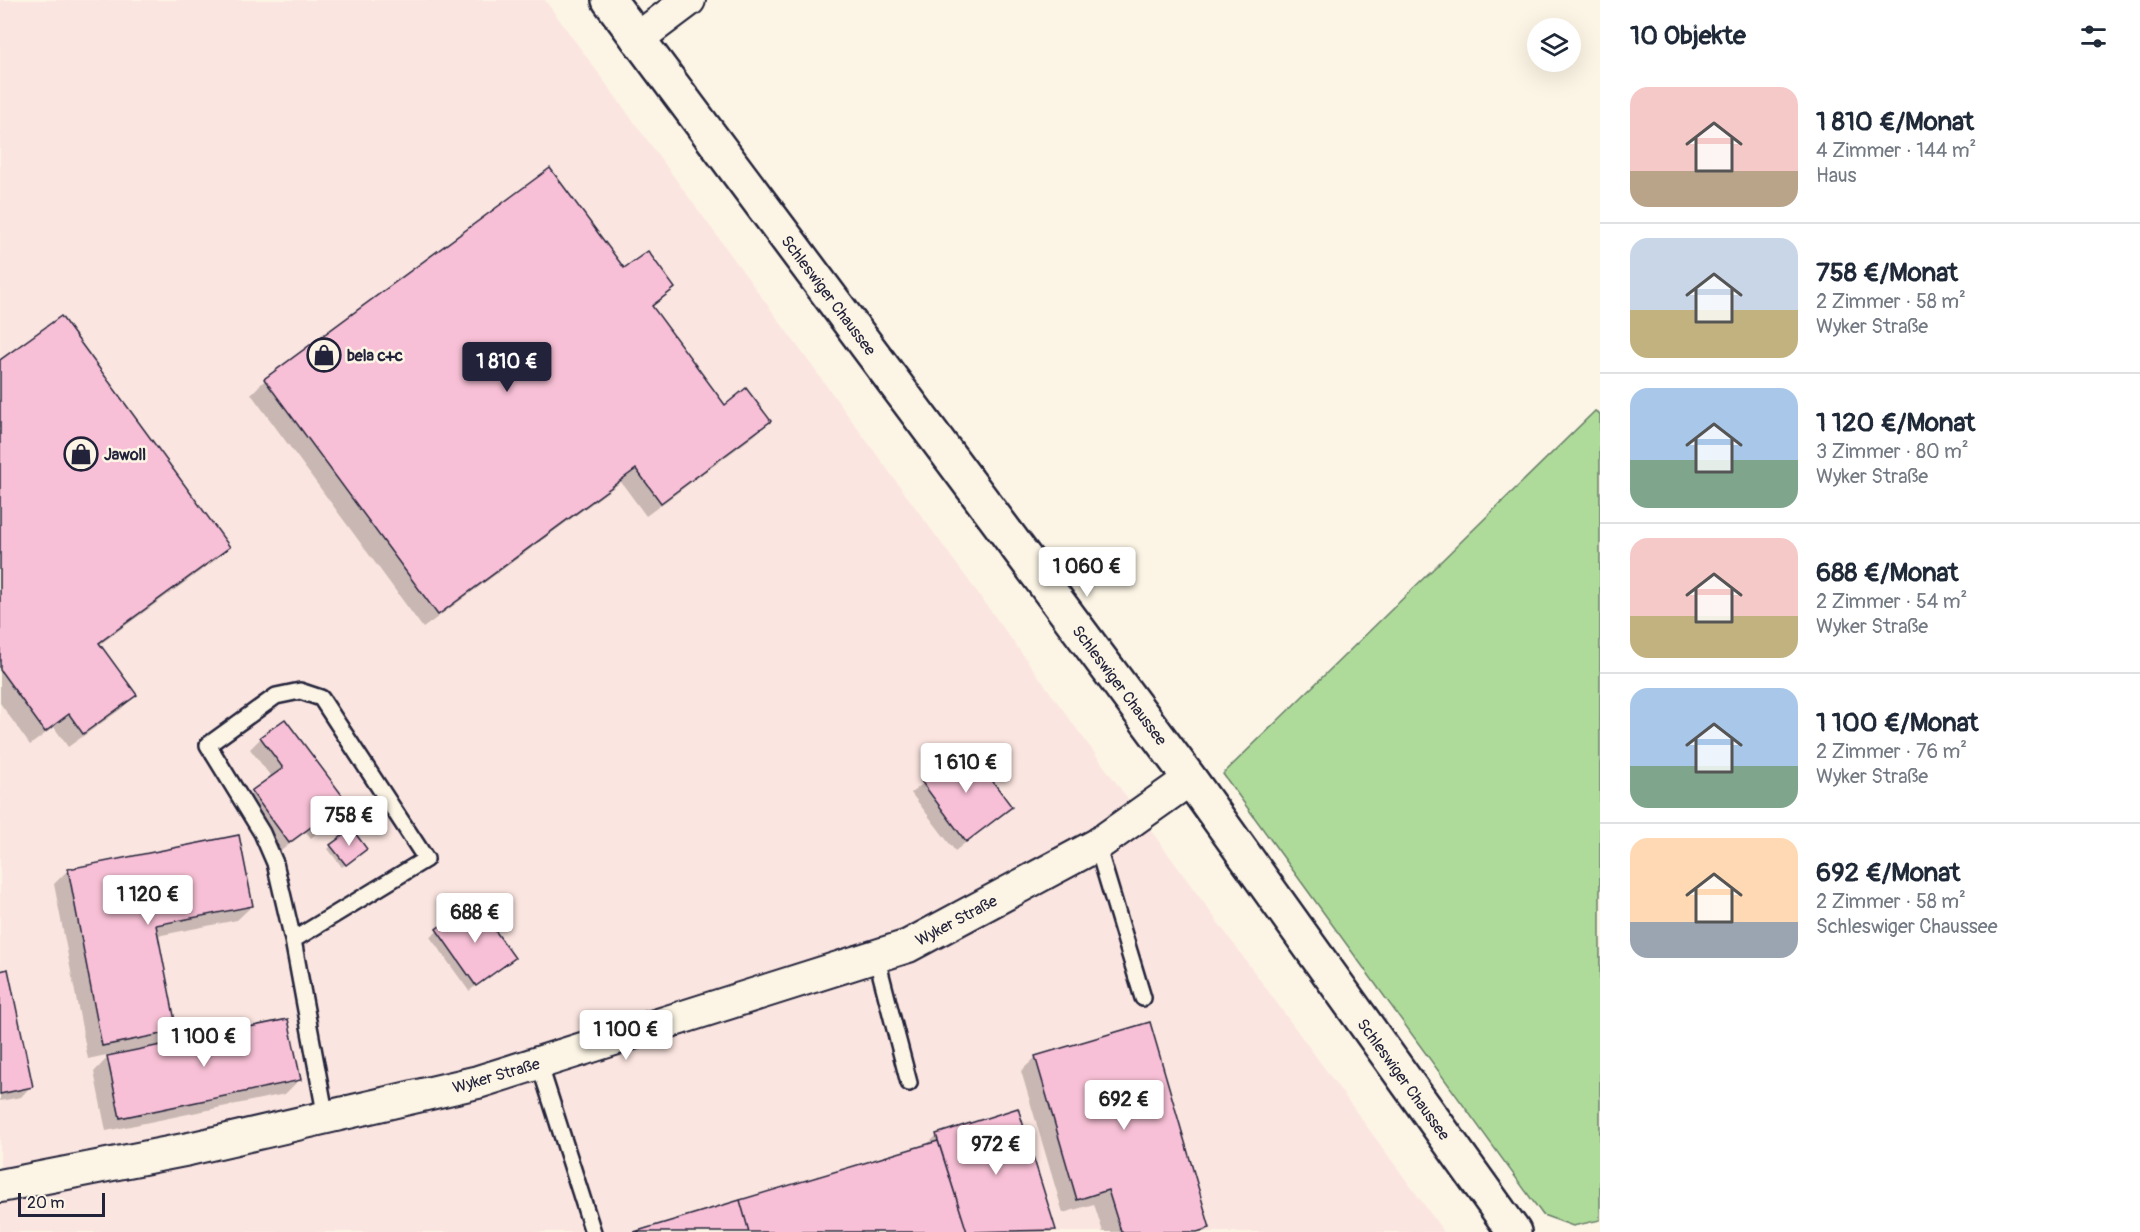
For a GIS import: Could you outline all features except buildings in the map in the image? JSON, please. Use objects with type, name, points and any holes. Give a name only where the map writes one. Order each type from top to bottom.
[{"type":"main road","name":"Schleswiger Chaussee","points":[[609,0],[1190,779],[1514,1232]]},
{"type":"street","points":[[637,39],[689,0]]},
{"type":"street","name":"Wyker Straße","points":[[0,1186],[189,1149],[478,1082],[908,946],[1097,845],[1190,779]]},
{"type":"lane","points":[[293,940],[426,859],[321,698],[300,691],[276,696],[208,745],[262,833],[275,863],[293,940],[326,1118]]},
{"type":"lane","points":[[1097,845],[1143,998]]},
{"type":"lane","points":[[876,956],[909,1083]]},
{"type":"lane","points":[[539,1063],[593,1232]]},
{"type":"shaded area","points":[[0,0],[545,0],[1444,1232],[0,1232]]},
{"type":"green space","points":[[1595,411],[1600,414],[1600,1220],[1573,1226],[1543,1215],[1223,774]]},
{"type":"place","name":"bela c+c","points":[[324,355]]},
{"type":"place","name":"Jawoll","points":[[81,454]]}]
